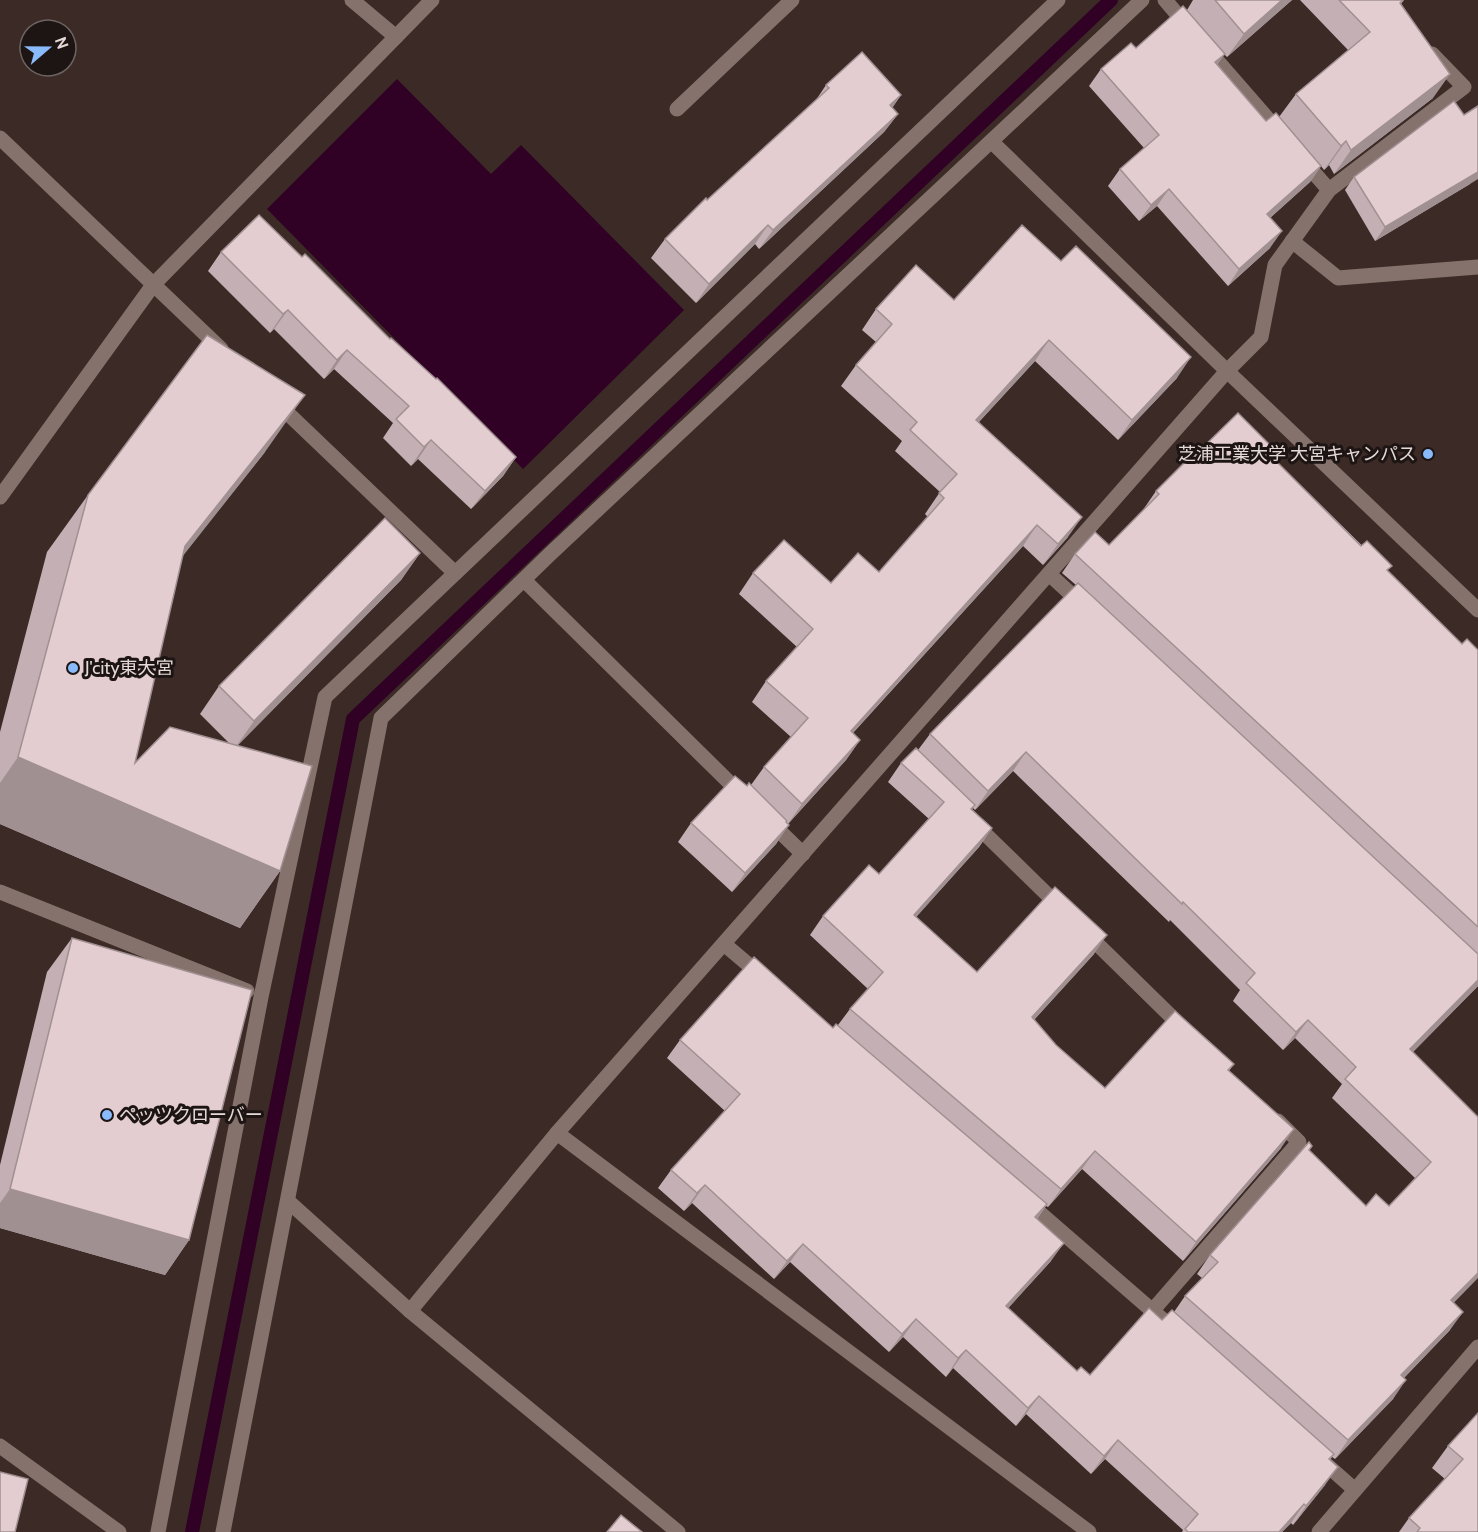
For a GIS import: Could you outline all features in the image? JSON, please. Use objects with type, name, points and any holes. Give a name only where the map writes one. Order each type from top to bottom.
[{"type":"street","points":[[352,0],[396,37]]},
{"type":"street","points":[[0,497],[153,285],[432,0]]},
{"type":"street","points":[[677,109],[792,0]]},
{"type":"street","points":[[158,1532],[261,997],[325,697],[1058,0]]},
{"type":"street","points":[[223,1532],[289,1202],[381,718],[524,580],[1142,0]]},
{"type":"street","points":[[1165,0],[1329,190]]},
{"type":"street","points":[[410,1311],[557,1133],[802,854],[901,751],[1049,574],[1227,371],[1261,337],[1275,265],[1329,190],[1464,87],[1418,40]]},
{"type":"street","points":[[0,138],[231,359]]},
{"type":"street","points":[[992,142],[1227,371],[1478,610]]},
{"type":"street","points":[[1292,241],[1338,278],[1478,267]]},
{"type":"street","points":[[265,392],[455,573]]},
{"type":"street","points":[[1049,574],[1093,614]]},
{"type":"street","points":[[524,580],[802,854]]},
{"type":"street","points":[[965,814],[1196,1041]]},
{"type":"street","points":[[0,892],[261,997]]},
{"type":"street","points":[[724,944],[778,989]]},
{"type":"street","points":[[1153,1310],[1299,1142],[1265,1108]]},
{"type":"street","points":[[557,1133],[1089,1532]]},
{"type":"street","points":[[1010,1188],[1188,1341]]},
{"type":"street","points":[[289,1202],[410,1311],[678,1532]]},
{"type":"street","points":[[1319,1532],[1478,1347]]},
{"type":"street","points":[[0,1446],[119,1532]]},
{"type":"street","points":[[1311,1451],[1355,1490]]},
{"type":"shaded area","points":[[397,79],[491,174],[521,145],[684,310],[523,469],[267,209]]},
{"type":"building","points":[[1215,0],[1282,0],[1244,34]]},
{"type":"building","points":[[1339,0],[1403,0],[1400,3],[1450,74],[1351,150],[1346,141],[1341,146],[1296,94],[1370,32]]},
{"type":"building","points":[[1183,6],[1225,54],[1215,62],[1266,121],[1276,113],[1321,166],[1267,214],[1282,231],[1239,269],[1169,189],[1151,205],[1120,169],[1159,135],[1101,69],[1131,43],[1136,48]]},
{"type":"building","points":[[862,52],[901,95],[890,105],[898,114],[773,230],[768,225],[709,284],[665,239],[706,198],[707,200],[829,88],[826,85]]},
{"type":"building","points":[[1454,101],[1464,115],[1478,106],[1478,172],[1385,227],[1354,177]]},
{"type":"building","points":[[259,215],[302,257],[305,254],[390,339],[437,378],[516,457],[485,491],[431,440],[424,447],[396,419],[409,406],[347,350],[337,360],[288,310],[283,314],[221,252]]},
{"type":"building","points":[[1022,225],[1061,261],[1076,246],[1191,357],[1132,420],[1049,340],[976,420],[1082,517],[1058,544],[1037,525],[851,731],[860,740],[802,804],[764,767],[808,718],[766,681],[813,629],[753,573],[784,540],[831,583],[858,553],[879,572],[944,498],[939,493],[957,474],[910,430],[917,422],[856,365],[892,324],[876,309],[916,265],[954,300]]},
{"type":"building","name":"J'city東大宮","points":[[207,335],[305,395],[185,546],[135,763],[170,727],[312,766],[280,871],[18,757],[88,495]]},
{"type":"building","points":[[1238,413],[1271,446],[1266,451],[1361,546],[1367,541],[1392,566],[1387,570],[1462,644],[1467,639],[1478,650],[1478,927],[1075,554],[1095,532],[1109,545],[1159,494],[1156,491]]},
{"type":"building","points":[[385,518],[420,553],[254,721],[219,686]]},
{"type":"building","points":[[1078,583],[1478,954],[1478,980],[1410,1049],[1478,1117],[1478,1273],[1451,1300],[1463,1312],[1401,1375],[1406,1380],[1348,1440],[1185,1296],[1218,1262],[1210,1255],[1309,1142],[1312,1146],[1309,1150],[1366,1206],[1376,1194],[1389,1206],[1431,1162],[1345,1079],[1356,1067],[1308,1020],[1296,1032],[1246,983],[1255,973],[1026,752],[988,791],[930,734]]},
{"type":"building","points":[[916,748],[975,805],[971,809],[992,828],[914,915],[977,972],[1055,887],[1107,935],[1032,1017],[1056,1045],[1105,1088],[1175,1011],[1234,1064],[1228,1070],[1294,1129],[1196,1242],[1095,1151],[1061,1189],[850,1009],[883,972],[823,916],[869,865],[879,874],[944,802],[901,763]]},
{"type":"building","points":[[735,776],[747,786],[749,783],[789,825],[745,873],[691,823]]},
{"type":"building","points":[[72,938],[252,990],[189,1240],[10,1189]]},
{"type":"building","points":[[754,957],[833,1028],[836,1024],[1047,1204],[1035,1217],[1064,1243],[1006,1306],[1077,1371],[1081,1367],[1090,1375],[1149,1308],[1162,1320],[1172,1310],[1334,1454],[1329,1459],[1338,1467],[1306,1506],[1304,1504],[1279,1532],[1188,1532],[1185,1529],[1198,1514],[1118,1440],[1104,1456],[1039,1396],[1028,1408],[966,1350],[958,1358],[916,1319],[902,1334],[803,1244],[787,1261],[705,1185],[697,1193],[671,1170],[740,1094],[680,1040]]},
{"type":"building","points":[[1478,1413],[1478,1532],[1417,1532],[1420,1528],[1409,1518],[1463,1459],[1448,1446]]},
{"type":"building","points":[[0,1472],[28,1479],[15,1532],[0,1532]]},
{"type":"building","points":[[621,1515],[642,1532],[607,1532]]},
{"type":"waterway","points":[[192,1532],[353,719],[1111,0]]},
{"type":"place","name":"芝浦工業大学 大宮キャンパス","points":[[1428,454]]},
{"type":"place","name":"J'city東大宮","points":[[73,668]]},
{"type":"place","name":"ペッツクローバー","points":[[107,1115]]}]
